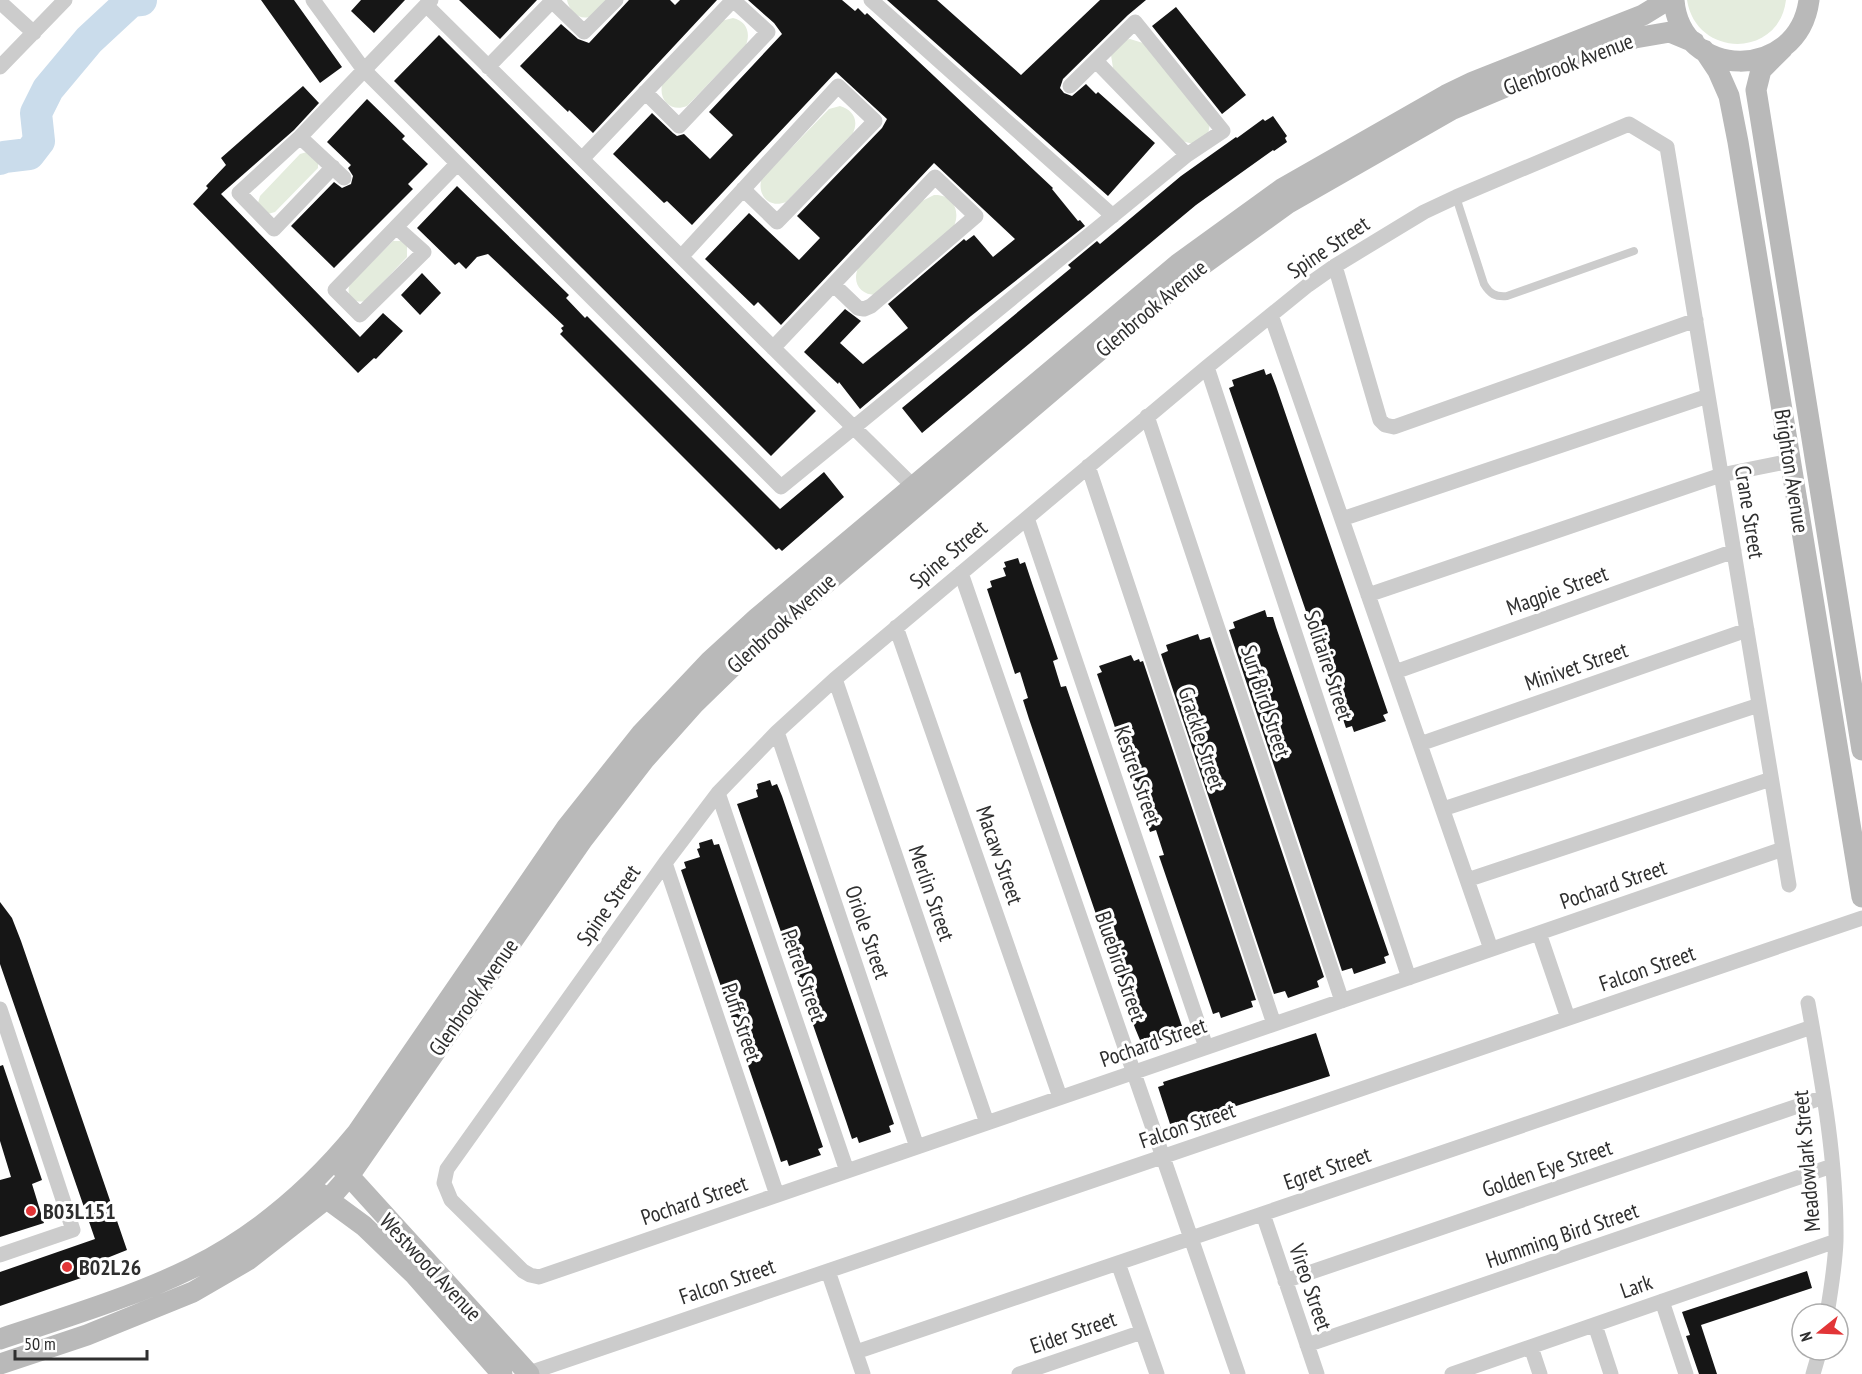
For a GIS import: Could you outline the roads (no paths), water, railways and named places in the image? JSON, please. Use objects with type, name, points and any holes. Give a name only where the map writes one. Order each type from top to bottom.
[{"type":"street","points":[[0,67],[66,0]]},
{"type":"street","points":[[313,0],[364,70],[781,487],[1187,155],[1223,130],[1135,22],[1071,86]]},
{"type":"street","points":[[489,67],[552,0],[584,33],[616,0]]},
{"type":"street","points":[[582,159],[645,92],[733,0],[768,32],[680,126],[645,92]]},
{"type":"street","points":[[871,0],[1113,216]]},
{"type":"street","name":"Glenbrook Avenue","points":[[0,1339],[130,1293],[194,1267],[265,1222],[309,1185],[357,1133],[567,827],[641,734],[702,669],[749,625],[1178,264],[1283,188],[1446,94],[1643,15],[1665,0]]},
{"type":"street","name":"Brighton Avenue","points":[[1674,0],[1682,26],[1719,71],[1729,96],[1862,897]]},
{"type":"street","name":"Brighton Avenue","points":[[1809,0],[1799,31],[1761,70],[1756,90],[1862,750]]},
{"type":"street","points":[[0,2],[34,33]]},
{"type":"street","points":[[300,137],[338,172],[274,229],[240,193],[300,137],[429,2],[489,67],[913,486]]},
{"type":"street","name":"Glenbrook Avenue","points":[[0,1364],[87,1335],[194,1292],[248,1260],[326,1199],[349,1176],[583,839],[644,760],[688,711],[766,634],[1178,284],[1287,204],[1453,109],[1582,55],[1635,38],[1670,32],[1723,60],[1744,62],[1765,58],[1783,48]]},
{"type":"street","points":[[1096,61],[1187,155]]},
{"type":"street","points":[[681,257],[743,189],[838,87],[875,121],[777,222],[743,189]]},
{"type":"street","name":"Crane Street","points":[[1629,124],[1667,147],[1789,885]]},
{"type":"street","name":"Spine Street","points":[[539,1277],[523,1271],[451,1200],[444,1183],[447,1169],[665,863],[718,793],[777,732],[835,679],[1207,366],[1335,266],[1424,212],[1629,124]]},
{"type":"street","points":[[396,227],[424,252],[360,315],[335,290],[396,227],[458,164]]},
{"type":"street","points":[[773,348],[935,177],[976,216],[871,306],[864,309],[858,308],[834,285]]},
{"type":"street","points":[[1335,266],[1380,420],[1385,425],[1394,427],[1696,320]]},
{"type":"street","points":[[1271,315],[1491,949]]},
{"type":"street","name":"Solitaire Street","points":[[1207,366],[1409,978]]},
{"type":"street","points":[[1342,519],[1708,396]]},
{"type":"street","name":"Surf Bird Street","points":[[1147,416],[1342,1000]]},
{"type":"street","points":[[1368,595],[1721,475],[1791,460]]},
{"type":"street","name":"Grackle Street","points":[[1088,466],[1274,1024]]},
{"type":"street","name":"Kestrel Street","points":[[1027,518],[1206,1047]]},
{"type":"street","name":"Magpie Street","points":[[1395,672],[1734,551]]},
{"type":"street","name":"Bluebird Street","points":[[961,573],[1238,1374]]},
{"type":"street","name":"Macaw Street","points":[[896,627],[1060,1097]]},
{"type":"street","name":"Minivet Street","points":[[1420,744],[1747,630]]},
{"type":"street","name":"Merlin Street","points":[[835,679],[987,1123]]},
{"type":"street","points":[[1443,809],[1759,705]]},
{"type":"street","name":"Oriole Street","points":[[777,732],[917,1147]]},
{"type":"street","points":[[1467,879],[1771,779]]},
{"type":"street","name":"Petrel Street","points":[[718,793],[847,1171]]},
{"type":"street","name":"Pochard Street","points":[[539,1277],[1783,849]]},
{"type":"street","name":"Puff Street","points":[[665,863],[777,1195]]},
{"type":"street","name":"Falcon Street","points":[[528,1374],[1862,918]]},
{"type":"street","points":[[1539,933],[1568,1018]]},
{"type":"street","name":"Meadowlark Street","points":[[1808,1003],[1824,1097],[1832,1167],[1836,1241],[1829,1302]]},
{"type":"street","points":[[0,1009],[73,1230],[0,1255]]},
{"type":"street","name":"Egret Street","points":[[856,1352],[1812,1027]]},
{"type":"street","name":"Golden Eye Street","points":[[1286,1281],[1824,1097]]},
{"type":"street","name":"Westwood Avenue","points":[[334,1160],[528,1374]]},
{"type":"street","name":"Humming Bird Street","points":[[1307,1346],[1832,1167]]},
{"type":"street","name":"Westwood Avenue","points":[[309,1185],[364,1226],[415,1275],[502,1374]]},
{"type":"street","name":"Vireo Street","points":[[1263,1214],[1317,1374]]},
{"type":"street","name":"Lark","points":[[1461,1372],[1836,1241]]},
{"type":"street","points":[[1118,1263],[1157,1374]]},
{"type":"street","points":[[828,1271],[864,1374]]},
{"type":"street","points":[[1662,1301],[1686,1374]]},
{"type":"street","points":[[1595,1325],[1611,1374]]},
{"type":"street","name":"Eider Street","points":[[1019,1374],[1142,1332]]},
{"type":"street","points":[[1531,1347],[1540,1374]]},
{"type":"lane","points":[[1456,197],[1484,284],[1490,293],[1497,297],[1507,296],[1634,251]]},
{"type":"waterway","points":[[0,159],[29,154],[39,141],[36,113],[48,89],[89,40],[131,1],[141,0]]},
{"type":"place","name":"B03L151","points":[[31,1211]]},
{"type":"place","name":"B02L26","points":[[67,1267]]}]
